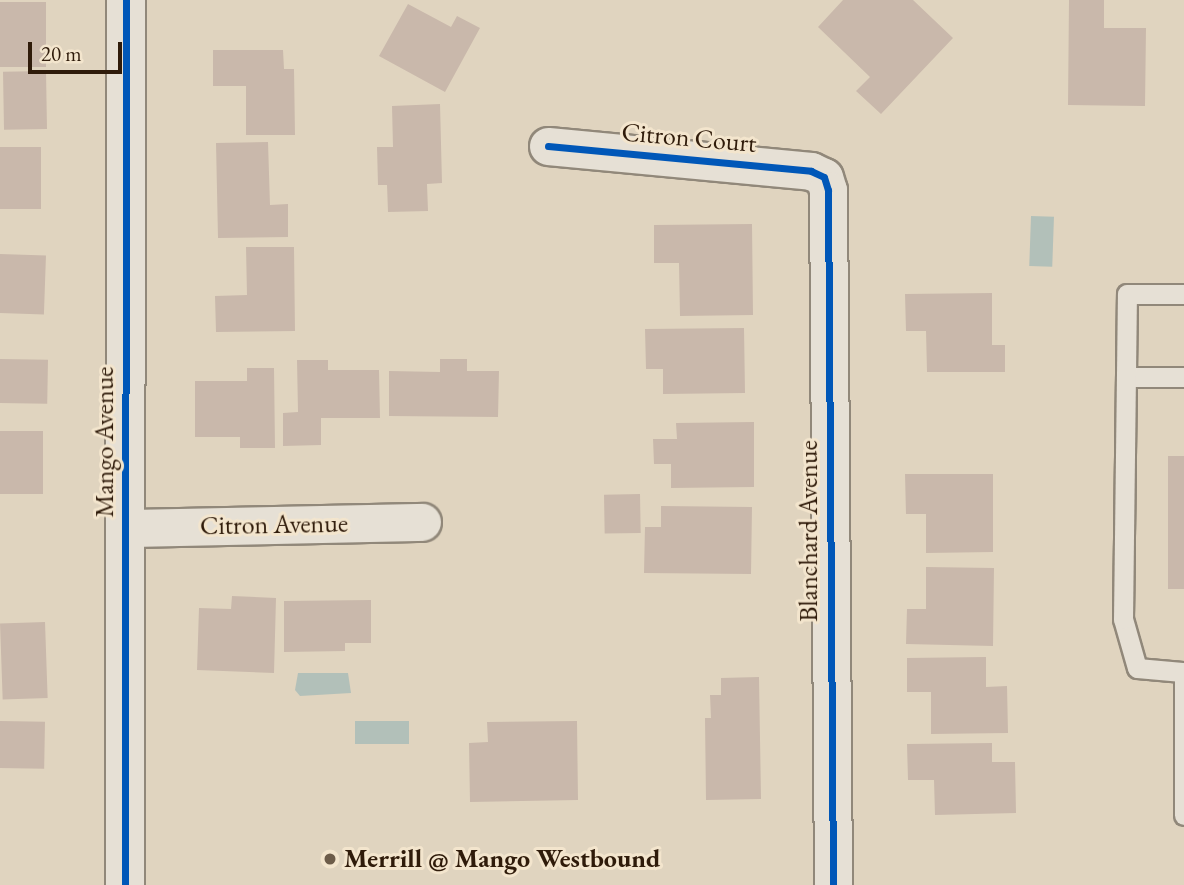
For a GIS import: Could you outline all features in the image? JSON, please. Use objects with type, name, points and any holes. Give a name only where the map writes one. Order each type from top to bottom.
[{"type":"street","name":"Mango Avenue","points":[[125,885],[126,0]]},
{"type":"street","name":"Citron Court","points":[[548,146],[811,171],[824,177]]},
{"type":"street","name":"Blanchard Avenue","points":[[824,177],[828,204],[832,885]]},
{"type":"street","name":"Citron Avenue","points":[[125,528],[422,522]]},
{"type":"lane","points":[[1184,294],[1127,294],[1123,619],[1137,668],[1183,672],[1184,815]]},
{"type":"lane","points":[[1126,377],[1184,377]]},
{"type":"shaded area","points":[[1031,216],[1054,217],[1052,267],[1029,266]]},
{"type":"shaded area","points":[[298,673],[348,673],[351,693],[300,696],[295,690]]},
{"type":"shaded area","points":[[355,721],[409,721],[409,744],[355,744]]},
{"type":"building","points":[[843,0],[913,0],[953,38],[881,114],[856,91],[870,77],[818,27]]},
{"type":"building","points":[[1069,0],[1104,0],[1104,28],[1146,28],[1145,106],[1068,105]]},
{"type":"building","points":[[0,2],[46,2],[46,67],[0,67]]},
{"type":"building","points":[[408,4],[451,27],[457,16],[480,28],[445,92],[379,56]]},
{"type":"building","points":[[213,50],[283,50],[284,69],[294,69],[295,135],[246,135],[246,86],[213,86]]},
{"type":"building","points":[[46,71],[47,129],[4,130],[3,72]]},
{"type":"building","points":[[440,104],[442,183],[427,184],[428,211],[388,212],[387,185],[378,185],[377,147],[393,147],[392,106]]},
{"type":"building","points":[[268,142],[270,205],[288,204],[288,237],[218,238],[216,143]]},
{"type":"building","points":[[0,147],[41,147],[41,209],[0,209]]},
{"type":"building","points":[[752,224],[753,315],[680,316],[679,263],[654,263],[654,225]]},
{"type":"building","points":[[246,247],[294,247],[295,331],[216,332],[215,296],[247,295]]},
{"type":"building","points":[[0,254],[46,256],[44,315],[0,313]]},
{"type":"building","points":[[992,293],[992,345],[1005,345],[1005,372],[927,372],[926,331],[906,331],[905,294]]},
{"type":"building","points":[[744,328],[745,393],[663,394],[663,369],[646,369],[645,329]]},
{"type":"building","points":[[0,359],[48,360],[47,404],[0,403]]},
{"type":"building","points":[[440,359],[467,359],[467,371],[499,371],[498,417],[389,416],[389,371],[440,372]]},
{"type":"building","points":[[297,360],[328,360],[328,370],[379,370],[380,418],[321,418],[321,445],[283,446],[283,413],[298,412]]},
{"type":"building","points":[[247,368],[274,368],[275,448],[240,448],[240,437],[195,437],[195,381],[247,381]]},
{"type":"building","points":[[754,422],[754,487],[671,488],[671,464],[654,464],[653,439],[677,439],[676,423]]},
{"type":"building","points":[[0,431],[43,431],[43,494],[0,494]]},
{"type":"building","points":[[1168,456],[1184,456],[1184,589],[1168,589]]},
{"type":"building","points":[[905,474],[993,474],[993,552],[926,553],[926,514],[906,514]]},
{"type":"building","points":[[640,494],[641,533],[605,534],[604,495]]},
{"type":"building","points":[[661,506],[752,507],[751,574],[644,573],[645,527],[661,527]]},
{"type":"building","points":[[926,567],[994,568],[993,646],[906,644],[907,609],[926,609]]},
{"type":"building","points":[[232,596],[276,598],[274,673],[197,670],[199,608],[231,609]]},
{"type":"building","points":[[371,600],[371,643],[345,643],[345,651],[284,652],[284,601]]},
{"type":"building","points":[[45,622],[48,698],[3,700],[0,624]]},
{"type":"building","points":[[986,657],[986,687],[1007,686],[1008,733],[931,734],[931,692],[907,692],[907,658]]},
{"type":"building","points":[[759,677],[761,799],[706,800],[705,718],[711,718],[710,695],[721,695],[721,678]]},
{"type":"building","points":[[0,721],[45,722],[44,769],[0,768]]},
{"type":"building","points":[[577,721],[578,800],[470,802],[469,743],[488,742],[487,722]]},
{"type":"building","points":[[992,743],[992,762],[1015,762],[1016,813],[935,815],[934,780],[908,780],[907,744]]},
{"type":"cycle path","points":[[125,885],[126,0]]},
{"type":"cycle path","points":[[548,146],[811,171],[824,177],[828,190],[833,885]]},
{"type":"place","name":"Merrill @ Mango Westbound","points":[[330,859]]}]
